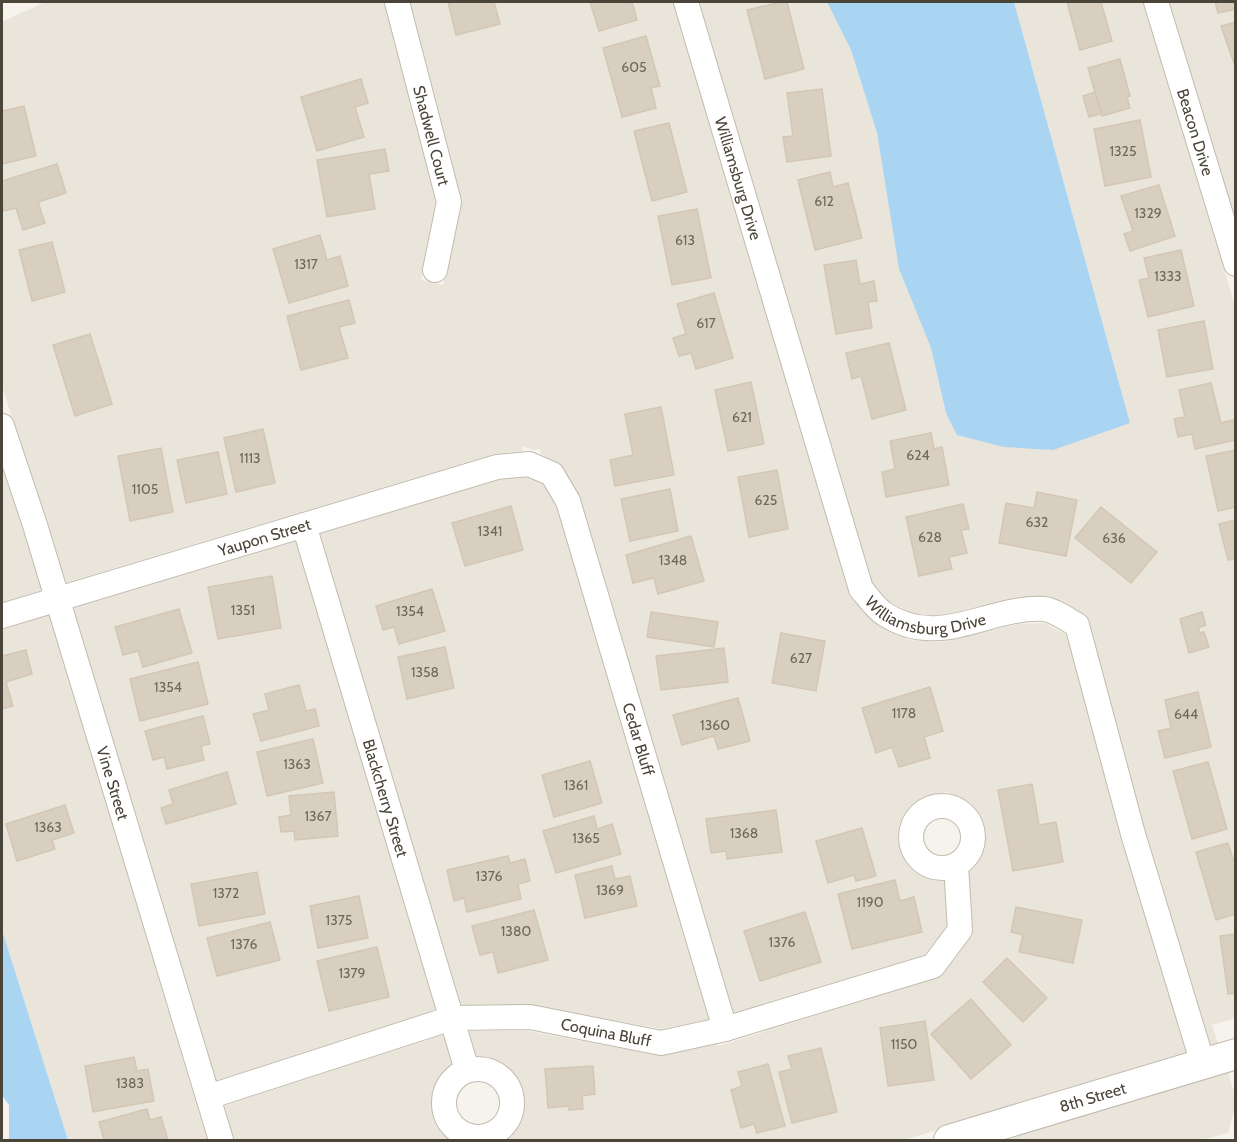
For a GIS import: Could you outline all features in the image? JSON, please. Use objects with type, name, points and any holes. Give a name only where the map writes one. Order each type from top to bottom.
[{"type":"street","name":"Shadwell Court","points":[[397,2],[449,202],[435,270]]},
{"type":"street","name":"Williamsburg Drive","points":[[686,2],[861,589],[882,612],[911,627],[940,629],[1018,611],[1046,609],[1077,625],[1133,834],[1203,1064]]},
{"type":"street","name":"Beacon Drive","points":[[1156,2],[1236,264]]},
{"type":"street","name":"Vine Street","points":[[2,426],[35,525],[220,1140]]},
{"type":"street","name":"Yaupon Street","points":[[2,616],[497,467],[529,464]]},
{"type":"street","name":"Cedar Bluff","points":[[529,464],[552,474],[568,501],[725,1029]]},
{"type":"street","name":"Blackcherry Street","points":[[304,525],[467,1070]]},
{"type":"street","name":"Coquina Bluff","points":[[208,1097],[452,1018],[530,1017],[661,1043],[725,1029],[933,966],[960,930],[956,865]]},
{"type":"street","name":"8th Street","points":[[949,1140],[1236,1054]]},
{"type":"shaded area","points":[[45,2],[385,2],[437,203],[421,280],[443,285],[460,198],[410,2],[674,2],[850,594],[874,622],[910,640],[942,642],[1019,624],[1044,623],[1067,635],[1121,838],[1188,1055],[904,1140],[506,1140],[512,1136],[523,1116],[524,1101],[519,1080],[505,1064],[487,1056],[476,1056],[469,1031],[528,1031],[662,1056],[717,1044],[718,1046],[936,978],[942,974],[969,939],[972,928],[968,871],[979,858],[984,843],[982,819],[968,801],[947,792],[921,798],[904,815],[899,838],[905,860],[921,876],[936,881],[945,881],[948,926],[927,954],[732,1013],[579,496],[562,467],[541,454],[540,449],[532,450],[523,446],[522,451],[494,454],[65,583],[2,386],[2,22]]},
{"type":"shaded area","points":[[699,2],[827,2],[851,50],[877,133],[899,269],[931,348],[946,414],[1130,423],[1014,2],[1143,2],[1235,305],[1236,1018],[1212,1025],[1219,1046],[1211,1048],[1144,829],[1088,621],[1082,613],[1046,596],[1016,598],[940,616],[914,614],[889,601],[871,582]]},
{"type":"shaded area","points":[[1168,2],[1235,2],[1235,222]]},
{"type":"shaded area","points":[[2,467],[42,590],[2,603]]},
{"type":"shaded area","points":[[527,477],[544,485],[557,507],[709,1019],[661,1029],[532,1005],[461,1005],[319,534],[498,480]]},
{"type":"shaded area","points":[[296,541],[437,1009],[216,1081],[73,608]]},
{"type":"shaded area","points":[[50,615],[208,1140],[68,1140],[2,930],[2,630]]},
{"type":"shaded area","points":[[444,1034],[453,1064],[445,1071],[437,1084],[433,1112],[441,1131],[451,1140],[233,1140],[223,1106]]},
{"type":"shaded area","points":[[1227,1070],[1235,1094],[1235,1107],[1228,1133],[1201,1140],[994,1140]]},
{"type":"water","points":[[827,2],[1014,2],[1130,423],[1053,450],[1004,447],[957,435],[946,413],[931,348],[899,269],[877,133],[851,50]]},
{"type":"water","points":[[2,930],[68,1140],[9,1140],[9,1105],[2,1095]]},
{"type":"building","points":[[448,2],[494,2],[500,24],[456,35]]},
{"type":"building","points":[[590,2],[632,2],[637,20],[599,31]]},
{"type":"building","points":[[787,2],[804,69],[765,79],[747,10]]},
{"type":"building","points":[[1067,2],[1101,2],[1112,41],[1080,50]]},
{"type":"building","points":[[1215,2],[1236,2],[1236,9],[1218,13]]},
{"type":"building","points":[[1236,22],[1236,69],[1221,26]]},
{"type":"building","points":[[646,36],[660,86],[651,88],[656,108],[622,117],[603,48]]},
{"type":"building","points":[[1120,59],[1130,96],[1127,97],[1130,108],[1102,116],[1088,68]]},
{"type":"building","points":[[361,79],[368,103],[355,107],[364,137],[317,151],[301,97]]},
{"type":"building","points":[[822,89],[831,156],[787,162],[783,137],[793,136],[787,93]]},
{"type":"building","points":[[1095,92],[1101,114],[1089,117],[1083,96]]},
{"type":"building","points":[[24,106],[36,156],[2,164],[2,111]]},
{"type":"building","points":[[1140,120],[1151,177],[1105,186],[1094,129]]},
{"type":"building","points":[[669,123],[687,192],[652,201],[634,131]]},
{"type":"building","points":[[385,149],[389,171],[369,174],[375,209],[327,217],[317,160]]},
{"type":"building","points":[[57,164],[66,193],[38,202],[45,223],[23,230],[16,208],[4,211],[2,181]]},
{"type":"building","points":[[830,172],[833,187],[848,183],[862,238],[815,250],[798,180]]},
{"type":"building","points":[[1159,185],[1175,236],[1130,251],[1124,234],[1133,231],[1121,196]]},
{"type":"building","points":[[697,209],[711,278],[672,285],[658,216]]},
{"type":"building","points":[[320,235],[327,260],[340,256],[348,286],[289,303],[273,249]]},
{"type":"building","points":[[52,242],[65,292],[32,301],[19,250]]},
{"type":"building","points":[[1181,250],[1194,306],[1148,317],[1139,280],[1149,278],[1144,258]]},
{"type":"building","points":[[856,260],[860,284],[874,281],[877,301],[868,302],[872,328],[836,334],[824,265]]},
{"type":"building","points":[[714,293],[733,358],[696,369],[691,353],[679,356],[673,338],[686,334],[677,304]]},
{"type":"building","points":[[349,300],[355,323],[339,327],[348,358],[301,370],[287,316]]},
{"type":"building","points":[[1204,321],[1213,369],[1167,377],[1158,330]]},
{"type":"building","points":[[90,334],[112,404],[75,416],[53,345]]},
{"type":"building","points":[[889,343],[906,410],[872,419],[861,376],[852,379],[846,353]]},
{"type":"building","points":[[751,382],[764,444],[728,451],[715,390]]},
{"type":"building","points":[[1211,383],[1221,423],[1233,420],[1236,440],[1195,449],[1192,434],[1178,437],[1174,419],[1185,417],[1179,390]]},
{"type":"building","points":[[661,407],[674,475],[615,486],[610,460],[633,455],[625,414]]},
{"type":"building","points":[[263,429],[275,483],[236,492],[224,438]]},
{"type":"building","points":[[931,433],[934,449],[942,447],[949,485],[886,497],[882,472],[895,469],[890,441]]},
{"type":"building","points":[[161,448],[173,512],[130,521],[118,456]]},
{"type":"building","points":[[1236,450],[1236,507],[1218,511],[1206,456]]},
{"type":"building","points":[[218,452],[227,494],[186,503],[177,460]]},
{"type":"building","points":[[777,470],[788,529],[749,537],[738,477]]},
{"type":"building","points":[[670,489],[678,531],[630,541],[621,499]]},
{"type":"building","points":[[1037,492],[1077,500],[1066,556],[999,543],[1006,503],[1034,508]]},
{"type":"building","points":[[963,504],[969,529],[961,530],[967,553],[949,557],[952,569],[919,576],[906,517]]},
{"type":"building","points":[[511,506],[523,550],[465,566],[452,523]]},
{"type":"building","points":[[1101,507],[1157,552],[1131,583],[1075,538]]},
{"type":"building","points":[[1236,520],[1236,559],[1228,560],[1219,524]]},
{"type":"building","points":[[691,536],[704,581],[658,594],[654,578],[633,583],[626,555]]},
{"type":"building","points":[[272,576],[281,628],[218,639],[208,587]]},
{"type":"building","points":[[432,589],[445,631],[399,644],[394,627],[383,630],[376,606]]},
{"type":"building","points":[[179,609],[192,653],[143,667],[138,651],[123,655],[115,627]]},
{"type":"building","points":[[651,612],[718,622],[714,647],[647,637]]},
{"type":"building","points":[[1202,612],[1206,625],[1198,628],[1200,633],[1204,632],[1209,647],[1189,653],[1180,619]]},
{"type":"building","points":[[781,633],[825,641],[816,691],[772,683]]},
{"type":"building","points":[[445,647],[454,688],[407,699],[398,657]]},
{"type":"building","points":[[724,648],[728,682],[661,690],[656,656]]},
{"type":"building","points":[[26,650],[32,674],[6,682],[13,706],[2,709],[2,656]]},
{"type":"building","points":[[198,662],[208,704],[140,721],[130,679]]},
{"type":"building","points":[[299,685],[306,711],[315,709],[319,726],[261,741],[253,714],[269,710],[265,694]]},
{"type":"building","points":[[930,687],[943,731],[924,737],[930,758],[899,767],[892,747],[876,753],[862,708]]},
{"type":"building","points":[[1198,692],[1211,747],[1165,758],[1158,731],[1171,728],[1165,700]]},
{"type":"building","points":[[738,698],[750,741],[718,749],[714,736],[682,745],[673,715]]},
{"type":"building","points":[[203,716],[210,744],[201,746],[204,760],[167,769],[164,757],[153,760],[145,731]]},
{"type":"building","points":[[313,739],[323,783],[267,796],[257,752]]},
{"type":"building","points":[[590,761],[602,803],[554,817],[542,775]]},
{"type":"building","points":[[1208,762],[1227,829],[1192,839],[1173,771]]},
{"type":"building","points":[[227,772],[236,804],[166,824],[161,808],[173,804],[169,790]]},
{"type":"building","points":[[1032,784],[1039,825],[1056,822],[1063,862],[1013,871],[998,790]]},
{"type":"building","points":[[334,792],[338,836],[295,840],[294,831],[281,832],[279,817],[291,815],[289,796]]},
{"type":"building","points":[[65,805],[74,833],[52,840],[55,849],[17,861],[6,824]]},
{"type":"building","points":[[776,810],[782,852],[727,859],[726,851],[711,853],[706,819]]},
{"type":"building","points":[[594,816],[597,829],[612,824],[621,854],[556,873],[543,831]]},
{"type":"building","points":[[862,828],[876,876],[856,881],[854,875],[828,883],[816,841]]},
{"type":"building","points":[[1228,843],[1236,868],[1236,914],[1216,920],[1196,852]]},
{"type":"building","points":[[508,856],[510,863],[525,859],[530,881],[518,884],[521,899],[467,912],[464,898],[454,901],[447,870]]},
{"type":"building","points":[[612,866],[615,879],[630,876],[637,906],[585,918],[575,875]]},
{"type":"building","points":[[257,872],[265,914],[199,926],[191,884]]},
{"type":"building","points":[[895,880],[900,901],[914,897],[922,932],[852,949],[838,894]]},
{"type":"building","points":[[359,896],[368,938],[318,948],[310,906]]},
{"type":"building","points":[[1016,907],[1082,920],[1073,963],[1019,952],[1023,935],[1011,932]]},
{"type":"building","points":[[534,910],[548,960],[498,973],[493,952],[480,955],[472,926]]},
{"type":"building","points":[[805,912],[821,962],[760,981],[744,931]]},
{"type":"building","points":[[270,922],[280,960],[217,976],[207,938]]},
{"type":"building","points":[[1236,934],[1236,993],[1228,994],[1220,936]]},
{"type":"building","points":[[377,947],[389,997],[329,1011],[317,961]]},
{"type":"building","points":[[1007,958],[1047,998],[1023,1022],[983,982]]},
{"type":"building","points":[[971,999],[1011,1045],[971,1079],[931,1034]]},
{"type":"building","points":[[925,1021],[934,1080],[888,1086],[880,1028]]},
{"type":"building","points":[[821,1048],[837,1112],[792,1123],[779,1072],[792,1069],[788,1056]]},
{"type":"building","points":[[134,1057],[137,1071],[148,1069],[154,1101],[93,1112],[85,1066]]},
{"type":"building","points":[[768,1064],[785,1126],[757,1133],[754,1124],[741,1128],[731,1090],[742,1086],[738,1072]]},
{"type":"building","points":[[593,1066],[595,1094],[582,1096],[583,1109],[569,1110],[569,1106],[548,1108],[545,1069]]},
{"type":"building","points":[[147,1109],[150,1120],[161,1117],[168,1140],[104,1140],[99,1122]]}]
